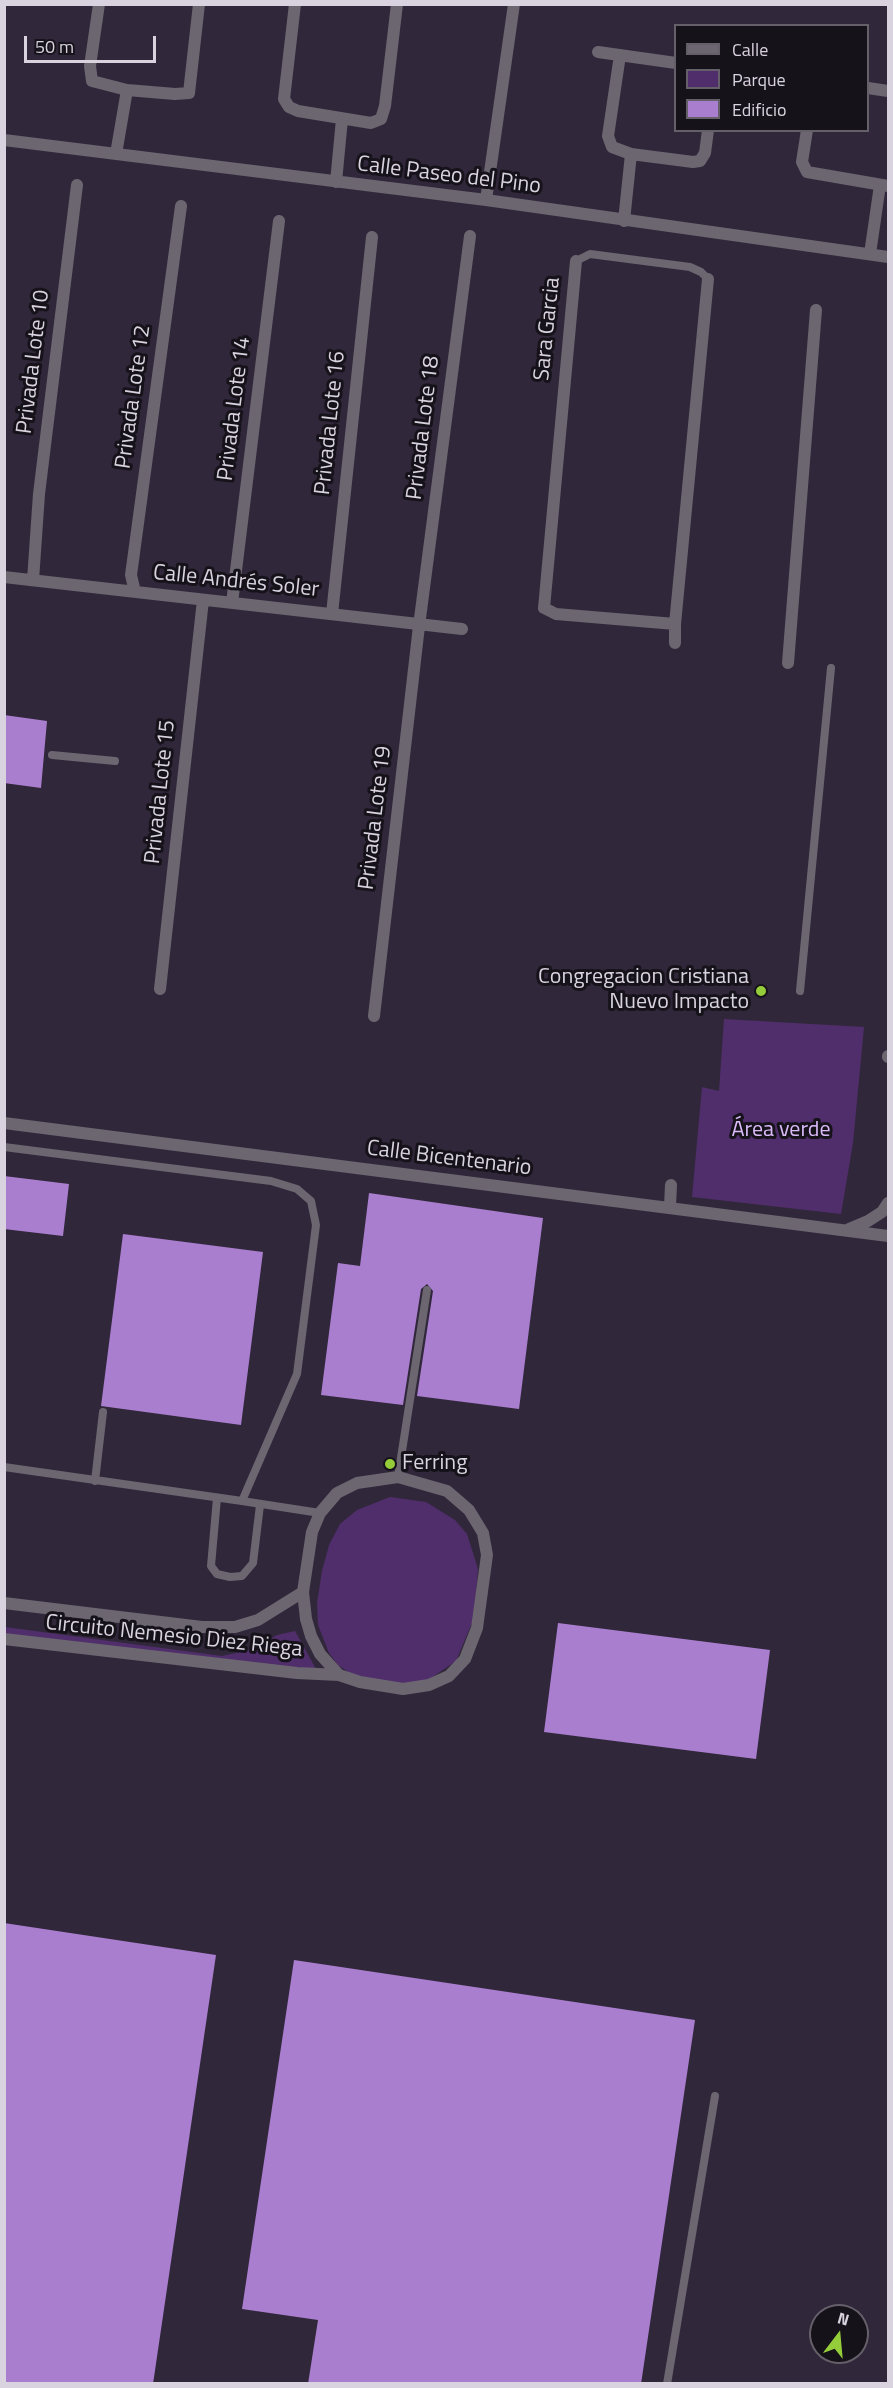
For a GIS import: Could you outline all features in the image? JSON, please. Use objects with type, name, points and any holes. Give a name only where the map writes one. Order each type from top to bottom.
[{"type":"street","points":[[99,4],[90,66],[92,81],[127,90],[175,94],[189,93],[199,4]]},
{"type":"street","points":[[295,4],[284,99],[289,107],[297,111],[370,123],[381,119],[386,106],[397,4]]},
{"type":"street","points":[[486,200],[514,4]]},
{"type":"street","points":[[598,52],[674,63]]},
{"type":"street","points":[[620,55],[608,136],[612,147],[631,154],[700,160],[705,153],[708,132]]},
{"type":"street","points":[[869,88],[888,91]]},
{"type":"street","points":[[116,154],[127,90]]},
{"type":"street","points":[[336,182],[342,119]]},
{"type":"street","points":[[807,132],[802,162],[807,172],[884,185],[870,254]]},
{"type":"street","name":"Calle Paseo del Pino","points":[[4,141],[486,200],[888,256]]},
{"type":"street","points":[[624,221],[631,154]]},
{"type":"street","name":"Privada Lote 10","points":[[33,580],[39,494],[77,185]]},
{"type":"street","name":"Privada Lote 12","points":[[135,592],[131,575],[181,206]]},
{"type":"street","name":"Privada Lote 14","points":[[232,603],[279,220]]},
{"type":"street","name":"Privada Lote 18","points":[[419,626],[470,236]]},
{"type":"street","name":"Privada Lote 16","points":[[332,614],[372,237]]},
{"type":"street","name":"Sara Garcia","points":[[576,261],[544,608],[556,614],[675,624]]},
{"type":"street","name":"Sara Garcia","points":[[675,643],[708,279]]},
{"type":"street","points":[[788,663],[816,310]]},
{"type":"street","name":"Calle Andrés Soler","points":[[4,577],[419,626],[462,629]]},
{"type":"street","name":"Privada Lote 15","points":[[160,989],[203,600]]},
{"type":"street","name":"Privada Lote 19","points":[[374,1016],[419,626]]},
{"type":"street","name":"Calle Bicentenario","points":[[4,1123],[848,1229],[888,1236]]},
{"type":"street","points":[[669,1208],[671,1185]]},
{"type":"street","points":[[848,1229],[875,1217],[888,1203]]},
{"type":"street","name":"Circuito Nemesio Diez Riega","points":[[4,1639],[297,1673],[339,1675],[360,1682],[403,1689],[429,1685],[449,1676],[465,1659],[477,1628],[487,1555],[483,1533],[469,1510],[447,1491],[398,1477],[357,1483],[338,1493],[320,1513],[312,1532],[303,1592],[306,1619],[320,1654],[339,1675]]},
{"type":"street","name":"Circuito Nemesio Diez Riega","points":[[4,1604],[202,1627],[235,1627],[258,1620],[303,1592]]},
{"type":"lane","name":"Sara Garcia","points":[[576,261],[590,254],[690,267],[701,272],[708,279]]},
{"type":"lane","points":[[800,992],[831,668]]},
{"type":"lane","points":[[52,755],[116,761]]},
{"type":"lane","points":[[4,1147],[271,1181],[297,1189],[311,1201],[316,1226],[297,1374],[242,1502]]},
{"type":"lane","points":[[398,1477],[427,1290]]},
{"type":"lane","points":[[95,1481],[103,1412]]},
{"type":"lane","points":[[4,1467],[320,1513]]},
{"type":"lane","points":[[217,1498],[211,1566],[217,1574],[230,1577],[242,1576],[253,1563],[260,1505]]},
{"type":"lane","points":[[667,2384],[715,2096]]},
{"type":"green space","name":"Área verde","points":[[724,1019],[864,1027],[853,1143],[841,1214],[692,1197],[702,1087],[719,1091]]},
{"type":"green space","points":[[390,1497],[426,1502],[455,1520],[467,1534],[478,1569],[474,1618],[456,1661],[428,1680],[413,1684],[366,1684],[338,1665],[329,1653],[318,1625],[317,1603],[329,1545],[340,1524],[357,1510]]},
{"type":"green space","points":[[5,1627],[222,1656],[254,1649],[277,1635],[295,1631],[316,1669],[5,1640]]},
{"type":"building","points":[[4,715],[47,721],[41,788],[4,783]]},
{"type":"building","points":[[4,1176],[69,1184],[63,1236],[4,1229]]},
{"type":"building","points":[[369,1193],[543,1218],[519,1409],[417,1396],[433,1291],[427,1284],[421,1289],[403,1405],[321,1395],[338,1263],[360,1266]]},
{"type":"building","points":[[123,1234],[263,1252],[241,1425],[101,1406]]},
{"type":"building","points":[[558,1623],[770,1650],[756,1759],[544,1732]]},
{"type":"building","points":[[4,1923],[216,1955],[153,2384],[4,2384]]},
{"type":"building","points":[[294,1960],[695,2020],[641,2384],[308,2384],[318,2320],[242,2309]]},
{"type":"place","name":"Congregacion Cristiana Nuevo Impacto","points":[[761,991]]},
{"type":"place","name":"Ferring","points":[[390,1464]]}]
